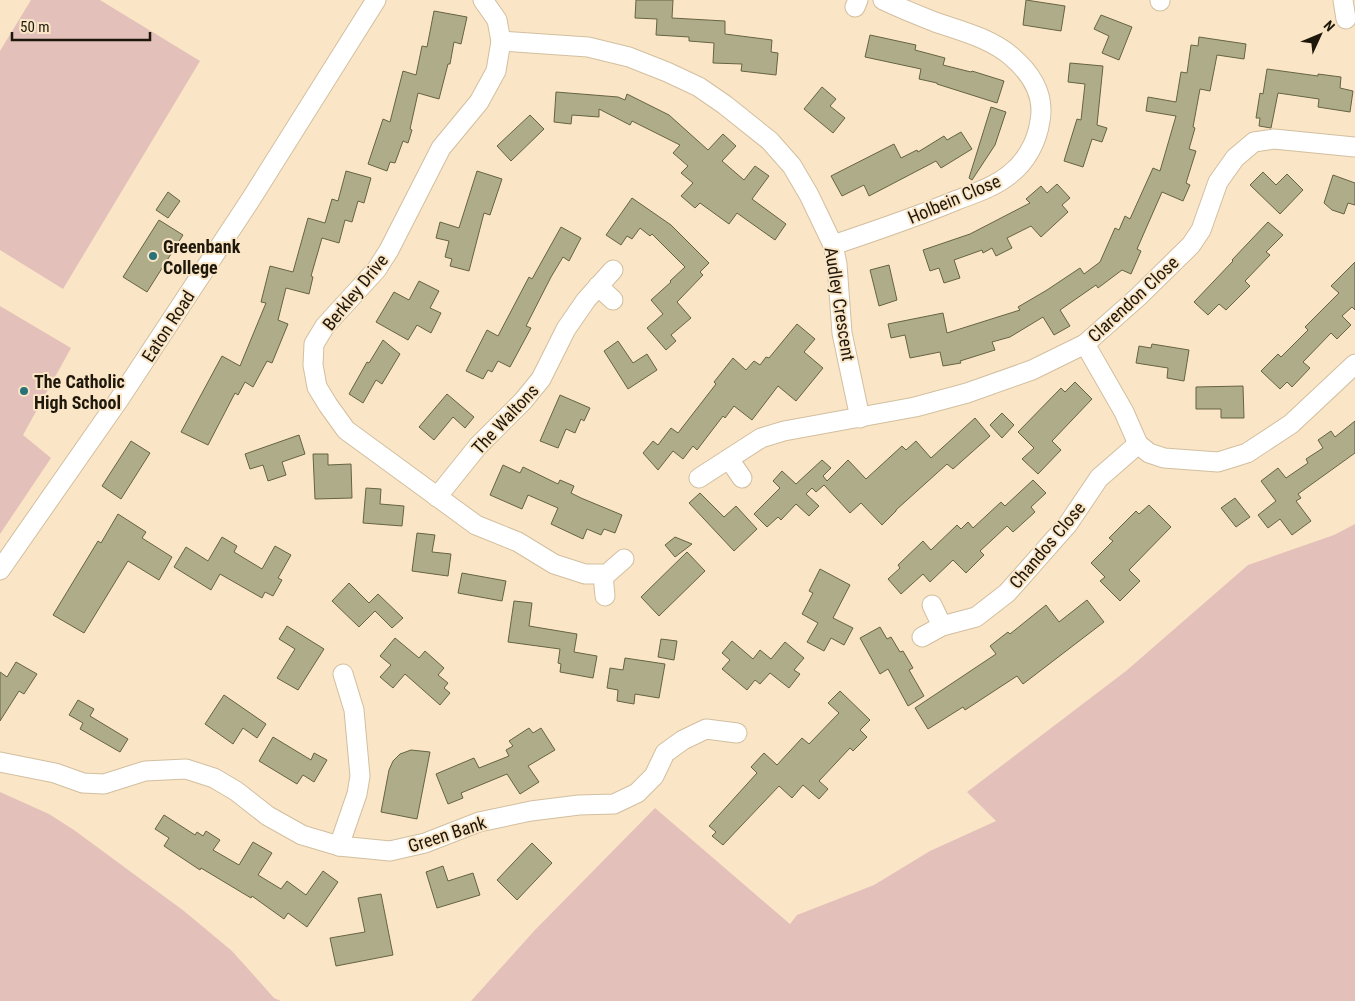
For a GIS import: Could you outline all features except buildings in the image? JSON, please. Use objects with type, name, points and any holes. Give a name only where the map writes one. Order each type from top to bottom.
[{"type":"street","name":"Eaton Road","points":[[0,570],[142,365],[251,200],[376,0]]},
{"type":"street","name":"Berkley Drive","points":[[483,0],[497,20],[501,41],[496,71],[479,102],[441,148],[389,250],[377,269],[325,326],[314,344],[317,387],[346,430],[476,525],[518,542],[554,564],[585,574],[603,574]]},
{"type":"street","name":"Holbein Close","points":[[833,245],[916,217],[992,186],[1009,175],[1022,162],[1033,146],[1039,129],[1042,110],[1038,92],[1033,80],[1010,56],[994,44],[883,0]]},
{"type":"street","points":[[1343,0],[1346,19]]},
{"type":"street","name":"Audley Crescent","points":[[501,41],[588,47],[629,57],[699,88],[725,105],[770,141],[792,166],[809,195],[833,245],[838,264],[842,334],[860,418]]},
{"type":"street","name":"Clarendon Close","points":[[860,418],[915,407],[966,393],[1032,370],[1085,344],[1138,297],[1191,245],[1202,230],[1218,182],[1235,158],[1254,142],[1274,138],[1355,147]]},
{"type":"street","name":"The Waltons","points":[[436,497],[478,446],[523,401],[541,379],[566,329],[586,300],[612,270]]},
{"type":"street","points":[[598,286],[612,300]]},
{"type":"street","points":[[1085,344],[1124,412],[1138,444],[1149,453],[1164,458],[1218,462],[1248,454],[1291,424],[1355,364]]},
{"type":"street","points":[[699,478],[761,438],[784,431],[860,418]]},
{"type":"street","name":"Chandos Close","points":[[922,637],[942,626],[976,617],[1007,593],[1068,524],[1099,478],[1138,444]]},
{"type":"street","points":[[729,459],[742,478]]},
{"type":"street","points":[[605,596],[603,574],[607,574],[624,559]]},
{"type":"street","points":[[932,605],[942,626]]},
{"type":"street","points":[[339,846],[357,794],[360,776],[354,710],[343,674]]},
{"type":"street","name":"Green Bank","points":[[0,762],[55,772],[83,783],[97,784],[104,784],[145,771],[186,769],[214,778],[268,816],[302,835],[339,846],[390,852],[425,843],[479,822],[531,811],[579,805],[614,804],[637,793],[654,776],[666,753],[683,740],[706,729],[737,732]]},
{"type":"shaded area","points":[[31,0],[100,0],[200,61],[63,289],[0,250],[0,51]]},
{"type":"shaded area","name":"The Catholic High School","points":[[0,306],[71,348],[23,435],[51,458],[0,534]]},
{"type":"shaded area","points":[[1355,524],[1355,1001],[471,1001],[534,931],[655,808],[790,924],[797,915],[874,885],[930,851],[996,821],[967,792],[1126,671],[1248,565],[1334,535]]},
{"type":"shaded area","points":[[0,792],[49,814],[74,830],[184,911],[232,951],[274,998],[281,1001],[0,1001]]},
{"type":"place","name":"Greenbank College","points":[[153,256]]},
{"type":"place","name":"The Catholic High School","points":[[24,391]]}]
